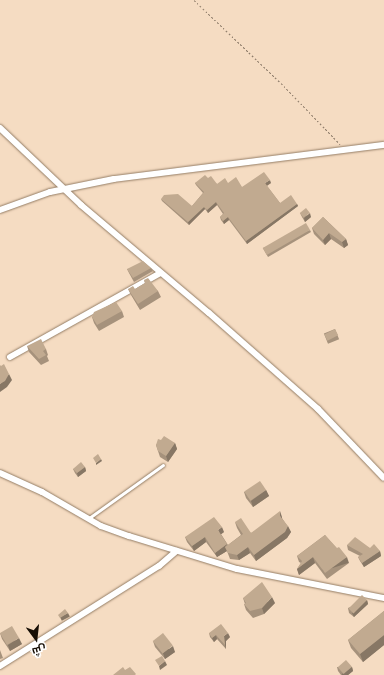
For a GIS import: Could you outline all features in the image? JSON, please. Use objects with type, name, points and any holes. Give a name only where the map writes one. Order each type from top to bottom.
[{"type":"street","points":[[0,128],[66,188],[81,205],[209,313],[312,404],[384,478]]},
{"type":"street","points":[[0,210],[66,188],[114,179],[384,145]]},
{"type":"street","points":[[10,357],[160,273]]},
{"type":"street","points":[[0,472],[42,492],[88,519],[176,551],[237,569],[384,598]]},
{"type":"street","points":[[0,666],[159,566],[176,551]]},
{"type":"lane","points":[[88,519],[163,465]]},
{"type":"path","points":[[194,0],[309,110],[343,149]]},
{"type":"building","points":[[264,172],[270,180],[265,183],[280,203],[291,195],[297,204],[246,241],[228,217],[223,221],[220,217],[224,213],[216,202],[207,210],[204,207],[188,222],[161,199],[164,195],[178,194],[192,206],[204,192],[195,183],[205,175],[208,178],[211,176],[217,184],[225,178],[228,183],[236,177],[242,187]]},
{"type":"building","points":[[306,208],[310,213],[304,218],[300,213]]},
{"type":"building","points":[[323,217],[346,239],[342,242],[329,233],[323,240],[312,228]]},
{"type":"building","points":[[306,223],[310,230],[267,255],[263,248]]},
{"type":"building","points":[[143,261],[151,268],[133,278],[127,269]]},
{"type":"building","points":[[148,278],[158,291],[138,304],[128,289],[133,286],[135,289],[145,283],[144,280]]},
{"type":"building","points":[[116,302],[122,311],[97,325],[92,317],[94,312]]},
{"type":"building","points":[[335,329],[338,335],[327,341],[324,334]]},
{"type":"building","points":[[41,339],[46,349],[43,351],[46,355],[39,359],[27,346]]},
{"type":"building","points":[[4,364],[9,374],[5,381],[0,384],[0,365],[1,366]]},
{"type":"building","points":[[164,436],[175,443],[166,456],[158,451],[156,445],[158,439],[161,440]]},
{"type":"building","points":[[98,454],[101,459],[96,463],[93,458]]},
{"type":"building","points":[[81,462],[85,467],[77,473],[73,469]]},
{"type":"building","points":[[260,481],[266,490],[250,501],[244,492]]},
{"type":"building","points":[[280,511],[280,516],[288,526],[285,532],[254,555],[248,547],[237,555],[228,553],[225,547],[243,534],[235,522],[241,518],[251,533]]},
{"type":"building","points":[[214,517],[222,527],[218,530],[227,544],[215,553],[205,537],[192,546],[185,537]]},
{"type":"building","points":[[325,535],[337,548],[339,547],[347,557],[325,573],[313,557],[297,569],[302,561],[297,556]]},
{"type":"building","points":[[355,537],[370,548],[374,544],[380,551],[362,563],[358,557],[363,554],[347,545]]},
{"type":"building","points":[[262,582],[272,597],[262,608],[250,611],[244,604],[246,603],[243,598]]},
{"type":"building","points":[[362,595],[367,600],[354,613],[349,608]]},
{"type":"building","points":[[65,609],[68,613],[60,618],[58,615]]},
{"type":"building","points":[[384,611],[384,635],[360,654],[348,640]]},
{"type":"building","points":[[221,624],[228,633],[224,636],[225,645],[216,635],[212,638],[209,633]]},
{"type":"building","points":[[12,626],[19,638],[7,645],[0,633]]},
{"type":"building","points":[[163,633],[173,646],[163,654],[153,641]]},
{"type":"building","points":[[162,656],[165,661],[159,666],[155,660]]},
{"type":"building","points":[[346,660],[352,667],[344,674],[338,667]]},
{"type":"building","points":[[123,667],[125,670],[130,667],[136,674],[113,675]]}]
